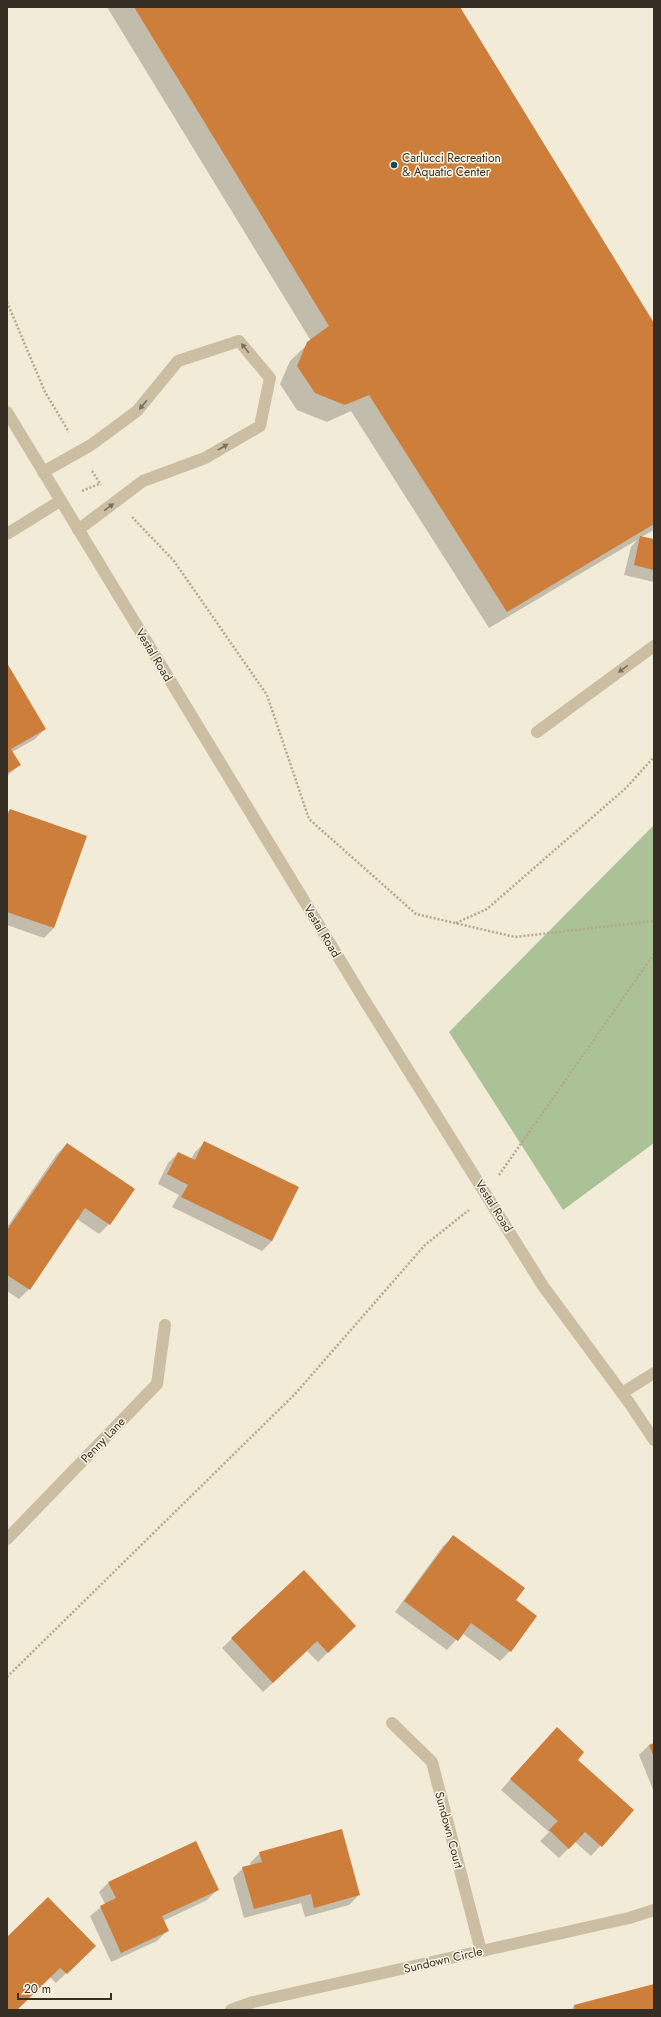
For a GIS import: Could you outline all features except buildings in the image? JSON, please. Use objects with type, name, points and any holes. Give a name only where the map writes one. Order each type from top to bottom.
[{"type":"street","points":[[43,472],[91,445],[137,412],[178,361],[239,341],[270,378],[260,426],[205,458],[144,481],[78,530]]},
{"type":"street","name":"Vestal Road","points":[[7,412],[365,1001],[543,1286],[622,1393],[654,1440]]},
{"type":"street","points":[[7,534],[60,501]]},
{"type":"street","points":[[537,732],[654,646]]},
{"type":"street","name":"Penny Lane","points":[[7,1539],[156,1384],[165,1325]]},
{"type":"street","points":[[622,1393],[654,1373]]},
{"type":"street","name":"Sundown Court","points":[[392,1723],[432,1762],[481,1951]]},
{"type":"street","name":"Sundown Circle","points":[[231,2010],[253,2002],[629,1918],[654,1910]]},
{"type":"path","points":[[7,302],[45,392],[72,438]]},
{"type":"path","points":[[92,470],[105,489]]},
{"type":"path","points":[[126,511],[174,561],[267,695],[309,819],[416,914],[515,937],[654,921]]},
{"type":"path","points":[[455,923],[488,909],[626,788],[654,757]]},
{"type":"path","points":[[7,1677],[295,1394],[424,1245],[461,1217],[486,1194],[654,954]]},
{"type":"path","points":[[7,1674],[11,1673]]},
{"type":"green space","points":[[654,825],[654,1143],[563,1210],[449,1032]]},
{"type":"place","name":"Carlucci Recreation & Aquatic Center","points":[[394,165]]}]
